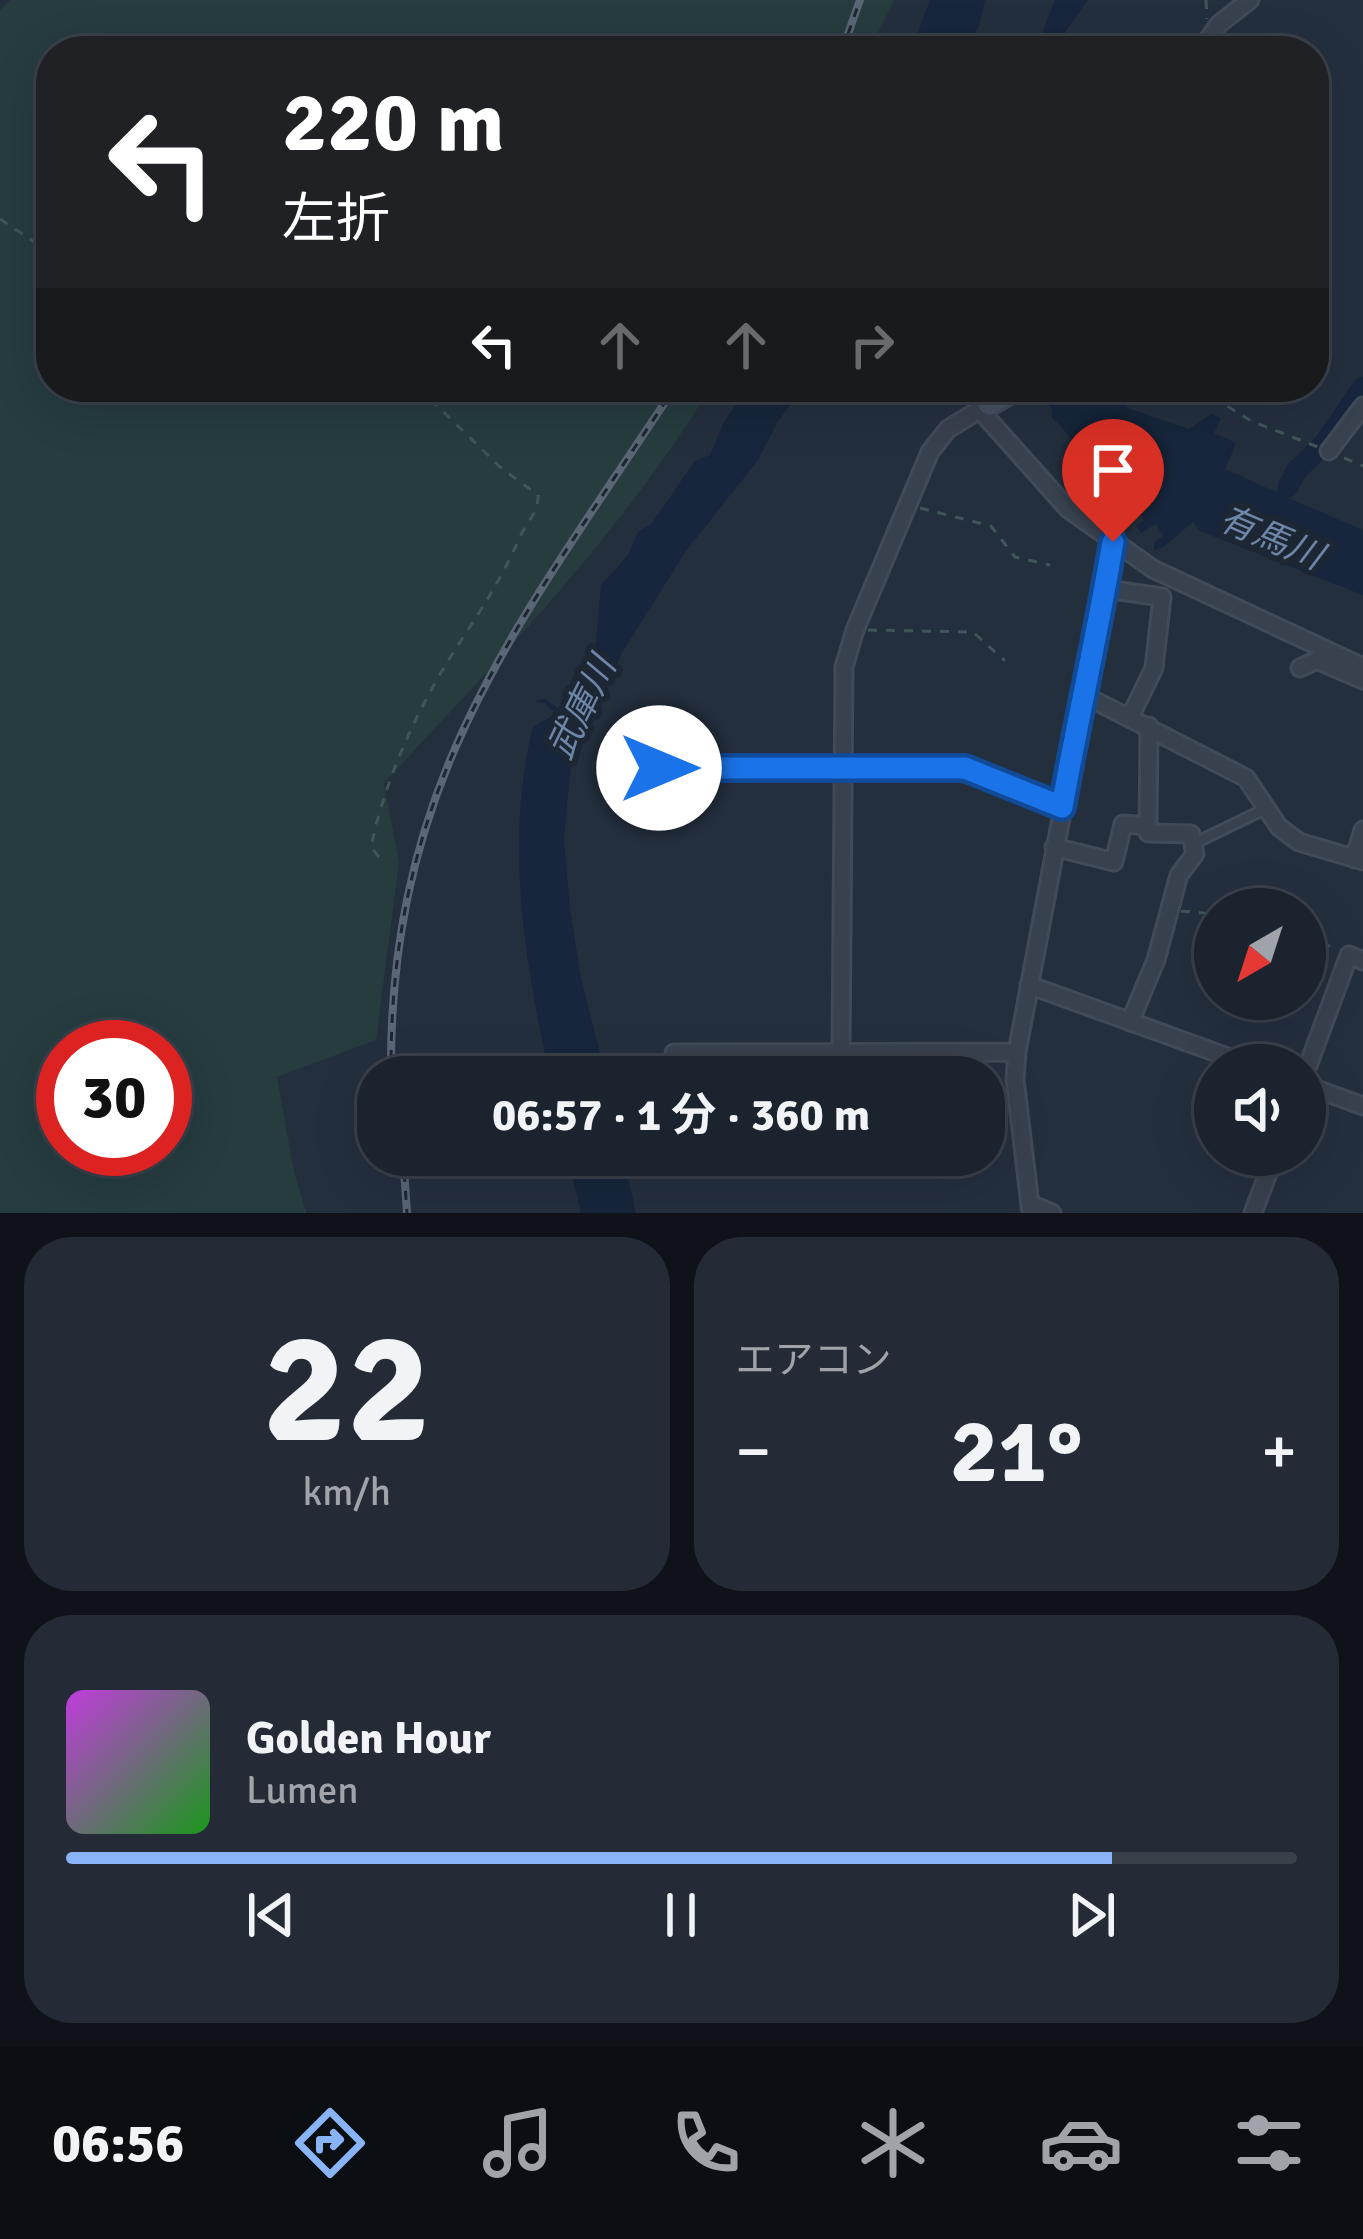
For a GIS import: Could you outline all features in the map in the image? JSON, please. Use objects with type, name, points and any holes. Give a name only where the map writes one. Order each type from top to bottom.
[{"type":"street","points":[[1206,36],[1250,0]]},
{"type":"street","points":[[842,1053],[844,667],[930,452],[948,429],[993,402]]},
{"type":"street","points":[[1327,450],[1363,406]]},
{"type":"street","points":[[984,407],[1068,509],[1113,542],[1172,581],[1363,667]]},
{"type":"street","points":[[1052,1213],[1030,1209],[1015,1079],[1017,1052],[1113,542]]},
{"type":"street","points":[[1105,590],[1162,597],[1154,668],[1130,717]]},
{"type":"street","points":[[1300,668],[1317,660],[1363,680]]},
{"type":"street","points":[[1082,694],[1246,778],[1279,827],[1299,842],[1359,860],[1363,830]]},
{"type":"street","points":[[1130,1022],[1156,959],[1179,875],[1195,854],[1196,843],[1191,834],[1148,833],[1149,726]]},
{"type":"street","points":[[659,768],[965,768],[1062,807]]},
{"type":"street","points":[[1054,848],[1114,862],[1123,824],[1148,826]]},
{"type":"street","points":[[1318,1044],[1356,958]]},
{"type":"street","points":[[1029,985],[1194,1045]]},
{"type":"street","points":[[674,1053],[1017,1052]]},
{"type":"street","points":[[1326,1093],[1363,1106]]},
{"type":"street","points":[[1253,1213],[1267,1176]]},
{"type":"lane","points":[[1196,843],[1265,809]]},
{"type":"path","points":[[0,219],[36,243]]},
{"type":"path","points":[[379,856],[370,847],[402,752],[459,644],[510,566],[538,504],[538,495],[501,468],[433,402]]},
{"type":"path","points":[[1221,402],[1251,421],[1363,466]]},
{"type":"path","points":[[908,505],[991,526],[1015,557],[1050,565]]},
{"type":"path","points":[[855,630],[973,632],[1005,662]]},
{"type":"path","points":[[1170,910],[1194,912]]},
{"type":"path","points":[[1326,945],[1356,958]]},
{"type":"green space","points":[[10,0],[894,0],[876,36],[36,36],[36,402],[701,402],[599,544],[384,783],[399,862],[376,1040],[277,1077],[306,1213],[0,1213],[0,10]]},
{"type":"water","points":[[930,0],[985,0],[973,36],[917,36]]},
{"type":"water","points":[[1055,0],[1088,0],[1065,36],[1041,36]]},
{"type":"water","name":"武庫川","points":[[737,402],[792,402],[758,460],[686,551],[623,651],[573,744],[564,838],[570,909],[601,1056],[546,1056],[521,902],[520,814],[533,727],[556,714],[545,703],[533,701],[545,699],[565,713],[563,704],[587,690],[601,585],[695,461],[710,455]]},
{"type":"water","name":"有馬川","points":[[1044,402],[1121,402],[1189,429],[1211,414],[1221,418],[1214,433],[1236,443],[1225,470],[1281,492],[1295,467],[1305,464],[1286,497],[1363,530],[1363,595],[1200,531],[1193,522],[1154,550],[1154,542],[1163,536],[1156,524],[1141,533],[1136,526],[1144,521],[1136,505],[1151,506],[1140,490],[1109,464],[1085,456],[1052,418],[1052,409]]},
{"type":"water","points":[[572,1176],[628,1176],[636,1213],[581,1213]]},
{"type":"waterway","points":[[1288,487],[1363,387]]},
{"type":"railway","points":[[847,36],[860,0]]},
{"type":"railway","points":[[392,1056],[396,971],[412,876],[439,789],[474,708],[516,630],[665,402]]},
{"type":"railway","points":[[404,1176],[407,1213]]},
{"type":"route","points":[[659,768],[965,768],[1062,807],[1113,542]]}]
